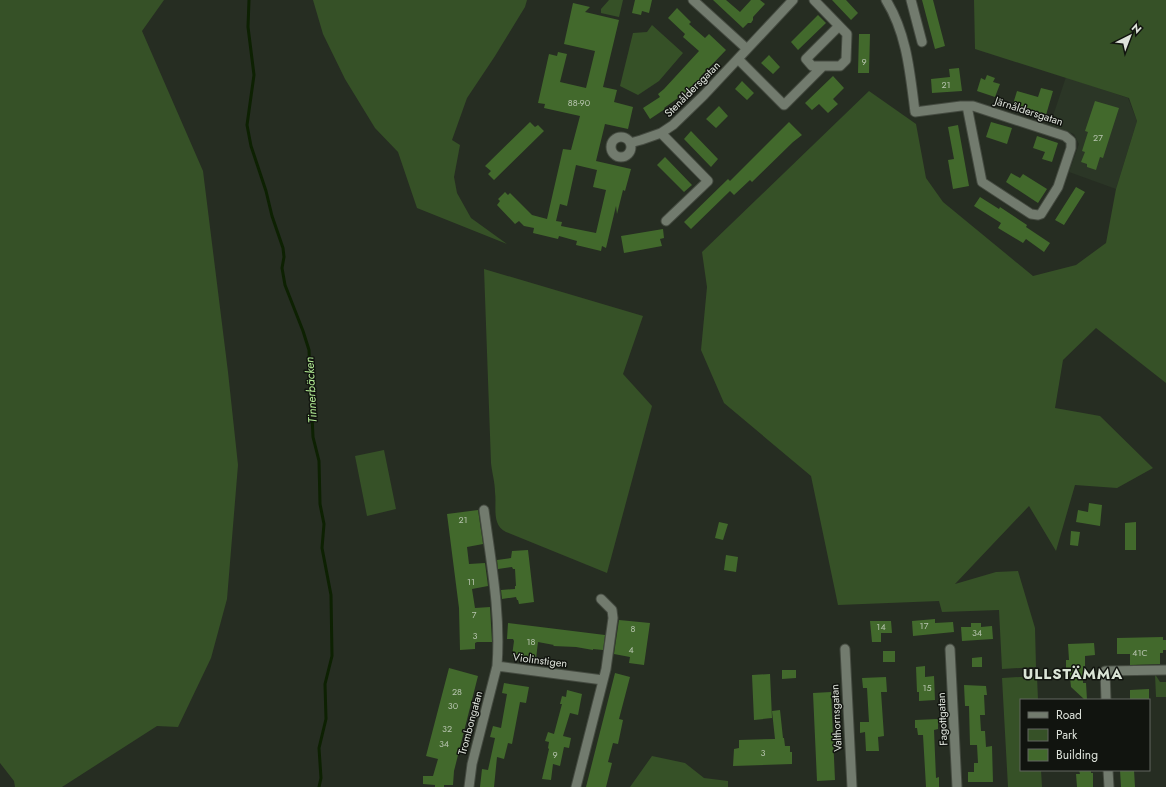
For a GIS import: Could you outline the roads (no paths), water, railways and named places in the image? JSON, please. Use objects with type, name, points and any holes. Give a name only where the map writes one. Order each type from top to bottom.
[{"type":"street","points":[[693,0],[747,49]]},
{"type":"street","name":"Stenåldersgatan","points":[[630,143],[661,133],[673,125],[793,0]]},
{"type":"street","points":[[814,0],[847,34],[846,60],[840,66],[812,66],[806,59],[839,26]]},
{"type":"street","name":"Järnåldersgatan","points":[[886,0],[897,20],[904,41],[909,65],[915,112],[967,106],[973,106],[1065,136],[1070,141],[1072,148],[1058,187],[1040,214],[1031,214],[982,182],[967,106]]},
{"type":"street","points":[[911,0],[922,42]]},
{"type":"street","points":[[738,59],[784,105],[823,66]]},
{"type":"street","points":[[661,133],[708,181],[666,221]]},
{"type":"street","name":"Violinstigen","points":[[484,510],[495,591],[498,644],[497,666],[603,680]]},
{"type":"street","points":[[576,787],[606,669],[613,618],[612,610],[601,599]]},
{"type":"street","name":"Valthornsgatan","points":[[845,649],[852,787]]},
{"type":"street","name":"Fagottgatan","points":[[950,649],[957,787]]},
{"type":"street","name":"Trombongatan","points":[[470,787],[472,764],[497,666]]},
{"type":"street","points":[[1106,699],[1104,671],[1166,670]]},
{"type":"street","points":[[1108,771],[1108,787]]},
{"type":"waterway","name":"Tinnerbäcken","points":[[249,0],[248,27],[254,75],[247,125],[251,146],[283,248],[284,257],[282,268],[285,285],[309,350],[313,437],[319,461],[320,504],[324,524],[322,548],[331,595],[332,656],[325,684],[326,719],[319,748],[321,778],[319,787]]},
{"type":"district","name":"ULLSTÄMMA","points":[[1073,674]]}]
